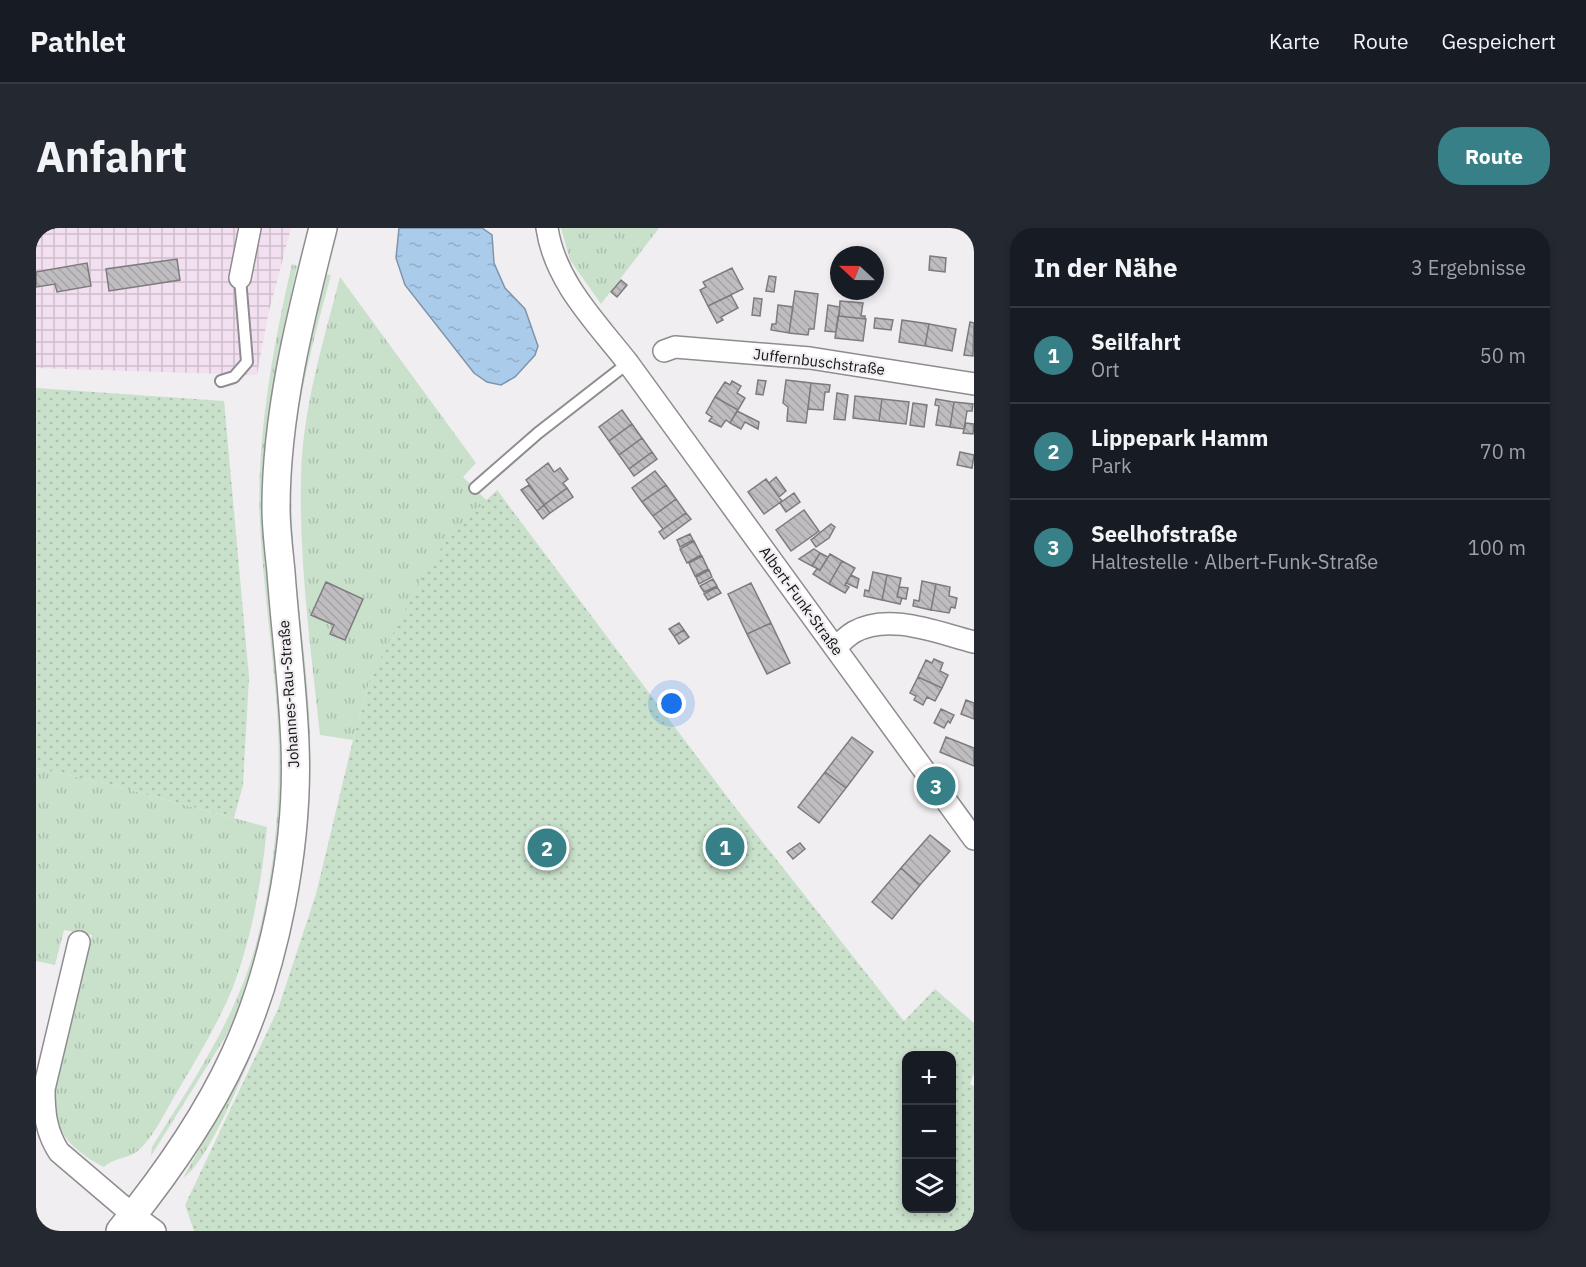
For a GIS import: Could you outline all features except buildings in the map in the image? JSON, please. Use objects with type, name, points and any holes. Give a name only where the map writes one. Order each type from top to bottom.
[{"type":"street","points":[[240,278],[250,228]]},
{"type":"street","name":"Johannes-Rau-Straße","points":[[127,1223],[164,1173],[209,1105],[235,1054],[256,1000],[274,934],[288,866],[295,746],[276,509],[281,426],[288,381],[323,228]]},
{"type":"street","name":"Albert-Funk-Straße","points":[[547,228],[552,250],[574,296],[628,363],[974,839]]},
{"type":"street","name":"Juffernbuschstraße","points":[[664,351],[675,347],[810,358],[974,384]]},
{"type":"street","points":[[835,647],[854,632],[875,625],[901,624],[974,642]]},
{"type":"street","points":[[79,942],[44,1089],[44,1111],[51,1140],[59,1152],[127,1223],[155,1231]]},
{"type":"lane","points":[[221,381],[234,377],[247,362],[240,278]]},
{"type":"lane","points":[[474,488],[538,433],[628,363]]},
{"type":"shaded area","points":[[36,228],[291,228],[268,315],[257,375],[36,368]]},
{"type":"green space","points":[[561,228],[659,228],[601,304],[570,260]]},
{"type":"green space","points":[[292,264],[297,266],[286,318],[269,433],[284,791],[273,891],[246,993],[226,1036],[151,1156],[152,1147],[211,1051],[236,1001],[255,948],[269,886],[276,824],[279,760],[259,492],[267,393]]},
{"type":"green space","points":[[325,274],[331,275],[312,346],[297,419],[292,468],[292,529],[307,681],[310,759],[309,808],[297,903],[273,996],[257,1042],[234,1096],[207,1149],[183,1178],[227,1099],[288,917],[286,509],[296,389]]},
{"type":"green space","points":[[340,277],[476,463],[463,477],[487,501],[450,535],[370,679],[353,740],[320,735],[306,607],[301,511],[302,453],[309,402]]},
{"type":"green space","points":[[36,388],[224,401],[249,677],[243,785],[234,818],[104,783],[36,768]]},
{"type":"green space","points":[[497,490],[731,802],[904,1021],[935,989],[974,1023],[974,1073],[970,1084],[974,1086],[974,1231],[194,1231],[185,1205],[278,1009],[316,894],[370,679],[422,577],[450,535]]},
{"type":"green space","points":[[36,768],[104,783],[267,827],[251,928],[240,968],[221,1014],[151,1136],[132,1155],[112,1161],[104,1167],[70,1143],[58,1125],[55,1115],[56,1086],[92,935],[64,930],[55,965],[36,961]]},
{"type":"water","points":[[399,228],[482,228],[492,235],[494,263],[505,288],[525,309],[538,346],[535,355],[515,377],[501,385],[487,382],[474,373],[405,285],[396,258]]},
{"type":"place","name":"Seelhofstraße","points":[[936,786]]},
{"type":"place","name":"Seilfahrt","points":[[725,847]]},
{"type":"place","name":"Lippepark Hamm","points":[[547,848]]}]
